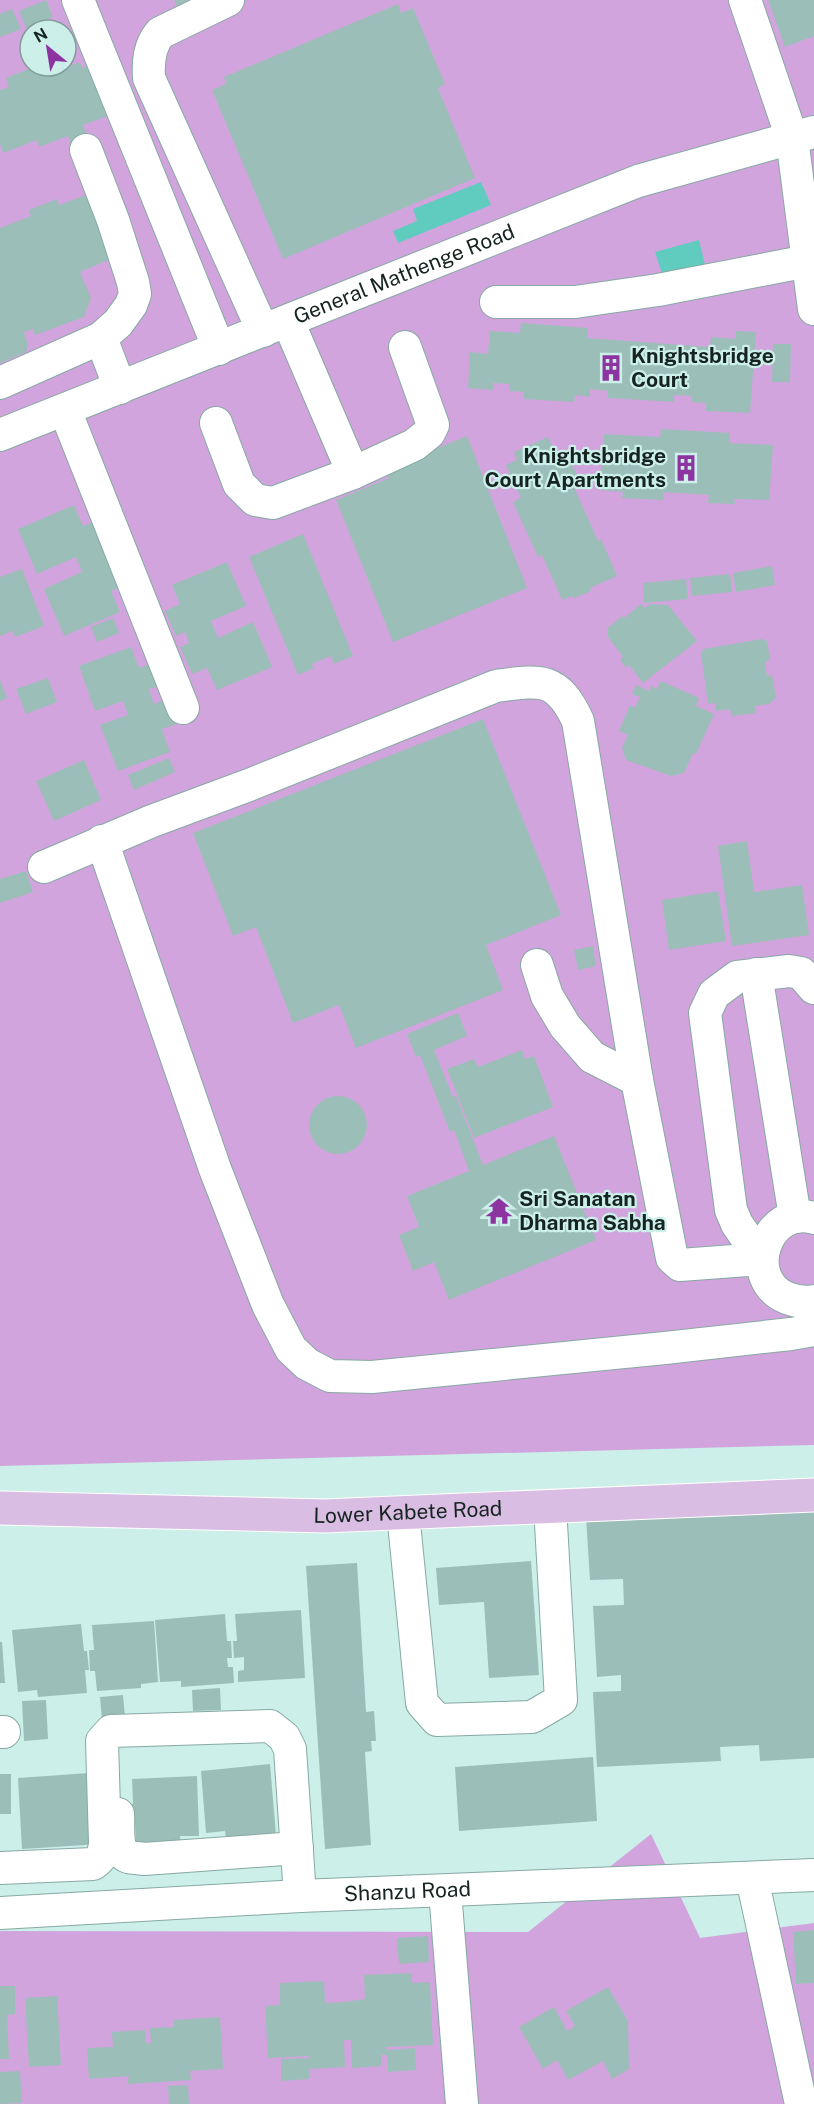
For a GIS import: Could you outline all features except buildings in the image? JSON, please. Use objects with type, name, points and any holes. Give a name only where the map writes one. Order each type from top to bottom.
[{"type":"main road","name":"Lower Kabete Road","points":[[0,1508],[325,1516],[814,1495]]},
{"type":"street","points":[[78,0],[219,349]]},
{"type":"street","points":[[228,0],[160,33],[154,40],[150,52],[149,78],[275,326],[353,473]]},
{"type":"street","points":[[745,0],[803,135],[808,261],[814,309]]},
{"type":"street","name":"General Mathenge Road","points":[[0,435],[638,182],[803,135]]},
{"type":"street","points":[[0,383],[101,338],[118,323],[131,305],[135,294],[113,220],[86,150]]},
{"type":"street","points":[[496,302],[575,302],[658,290],[808,261]]},
{"type":"street","points":[[101,338],[120,388]]},
{"type":"street","points":[[216,423],[239,484],[255,500],[273,503],[353,473],[414,445],[429,433],[433,425],[405,347]]},
{"type":"street","points":[[65,410],[183,708]]},
{"type":"street","points":[[44,867],[102,841],[496,686],[530,682],[552,685],[570,703],[578,721],[637,1080],[672,1258],[680,1264],[761,1259]]},
{"type":"street","points":[[102,841],[215,1169],[268,1305],[291,1349],[308,1364],[330,1376],[372,1377],[677,1347],[814,1330]]},
{"type":"street","points":[[537,965],[547,996],[565,1026],[585,1050],[592,1057],[637,1080]]},
{"type":"street","points":[[814,988],[801,973],[789,971],[737,977],[714,994],[705,1013],[731,1210],[737,1224],[761,1259],[770,1286],[781,1296],[795,1301],[814,1301]]},
{"type":"street","points":[[756,974],[805,1217],[782,1222],[771,1232],[764,1245],[761,1259]]},
{"type":"street","points":[[404,1513],[422,1703],[437,1720],[532,1717],[561,1700],[550,1506]]},
{"type":"street","points":[[0,1868],[93,1864],[100,1860],[104,1853],[105,1843],[102,1741],[111,1731],[270,1726],[284,1737],[290,1749],[300,1896]]},
{"type":"street","points":[[103,1760],[113,1764],[116,1771],[120,1846],[124,1854],[129,1857],[144,1859],[297,1848]]},
{"type":"street","name":"Shanzu Road","points":[[0,1913],[300,1896],[814,1875]]},
{"type":"street","points":[[752,1878],[801,2104]]},
{"type":"street","points":[[445,1891],[462,2104]]},
{"type":"shaded area","points":[[0,0],[814,0],[814,1445],[0,1466]]},
{"type":"shaded area","points":[[651,1834],[700,1938],[814,1923],[814,2104],[0,2104],[0,1931],[528,1932]]},
{"type":"water","points":[[481,182],[491,205],[398,243],[393,231],[417,221],[413,209]]},
{"type":"water","points":[[699,240],[705,265],[663,277],[655,252]]},
{"type":"place","name":"Knightsbridge Court","points":[[611,368]]},
{"type":"place","name":"Knightsbridge Court Apartments","points":[[686,468]]},
{"type":"place","name":"Sri Sanatan Dharma Sabha","points":[[499,1211]]}]
